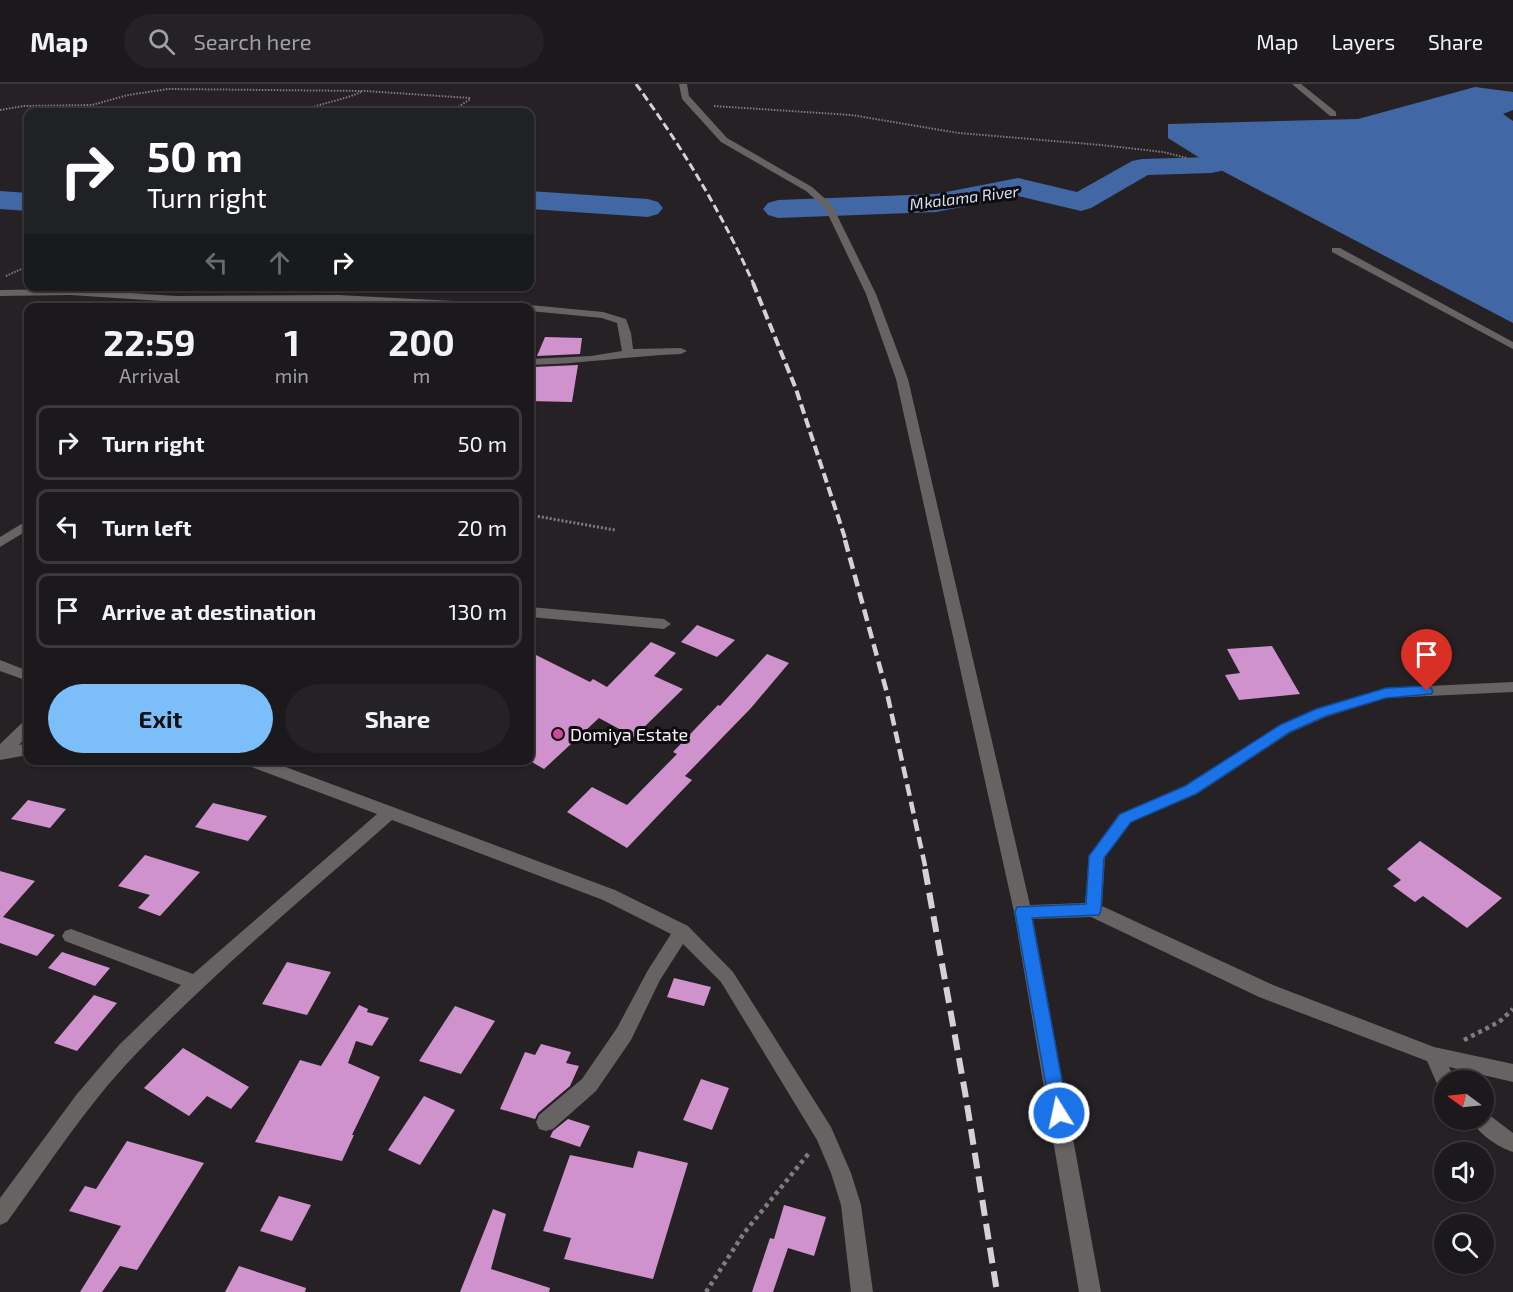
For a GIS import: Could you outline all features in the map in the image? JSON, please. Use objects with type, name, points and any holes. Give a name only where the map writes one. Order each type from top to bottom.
[{"type":"street","points":[[683,84],[685,97],[724,140],[809,189],[829,207],[871,294],[902,379],[1023,912],[1090,1292]]},
{"type":"street","points":[[1296,84],[1333,114]]},
{"type":"street","points":[[1336,250],[1513,346]]},
{"type":"street","points":[[0,293],[71,292],[176,299],[338,298],[432,303]]},
{"type":"street","points":[[534,308],[603,315],[622,321],[628,353]]},
{"type":"street","points":[[534,362],[591,359],[628,353],[681,351]]},
{"type":"street","points":[[0,543],[24,527]]},
{"type":"street","points":[[534,612],[664,624]]},
{"type":"street","points":[[0,665],[24,674]]},
{"type":"street","points":[[1093,910],[1097,856],[1125,818],[1191,790],[1285,729],[1321,713],[1386,693],[1513,687]]},
{"type":"street","points":[[0,754],[24,730]]},
{"type":"street","points":[[0,754],[24,750]]},
{"type":"street","points":[[262,765],[609,896],[682,931],[727,977],[824,1134],[841,1173],[851,1204],[862,1292]]},
{"type":"street","points":[[0,1215],[103,1076],[196,983],[388,814]]},
{"type":"street","points":[[1023,912],[1093,910],[1266,991],[1434,1055],[1513,1073]]},
{"type":"street","points":[[546,1122],[590,1085],[624,1034],[654,975],[682,931]]},
{"type":"street","points":[[71,936],[196,983]]},
{"type":"street","points":[[1434,1055],[1441,1070]]},
{"type":"street","points":[[1494,1130],[1513,1143]]},
{"type":"path","points":[[0,110],[23,106],[92,105],[128,95],[168,88],[365,91],[470,98],[456,108]]},
{"type":"path","points":[[309,108],[320,103],[342,100],[365,91]]},
{"type":"path","points":[[692,106],[751,107],[851,115],[968,134],[1101,145],[1163,152],[1187,158]]},
{"type":"path","points":[[1,278],[24,268]]},
{"type":"path","points":[[534,516],[615,530]]},
{"type":"path","points":[[1434,1055],[1499,1022],[1513,1009]]},
{"type":"path","points":[[706,1292],[744,1233],[824,1134]]},
{"type":"water","points":[[1475,87],[1513,92],[1513,110],[1503,114],[1513,121],[1513,323],[1211,165],[1168,138],[1168,124],[1358,119]]},
{"type":"building","points":[[545,337],[582,338],[580,354],[537,356]]},
{"type":"building","points":[[578,365],[572,402],[534,401],[534,367]]},
{"type":"building","points":[[697,625],[735,640],[717,657],[681,642]]},
{"type":"building","points":[[651,642],[676,653],[654,676],[683,689],[634,737],[599,718],[544,769],[534,763],[534,654],[590,682],[593,679],[607,687]]},
{"type":"building","points":[[1272,646],[1300,694],[1239,700],[1225,675],[1240,673],[1227,649]]},
{"type":"building","points":[[767,654],[789,663],[751,708],[685,776],[692,780],[627,848],[567,812],[592,787],[627,805],[677,754],[673,752],[718,705],[720,706]]},
{"type":"building","points":[[28,800],[66,809],[50,828],[11,819]]},
{"type":"building","points":[[213,803],[267,816],[248,841],[195,827]]},
{"type":"building","points":[[1420,841],[1502,898],[1467,928],[1423,896],[1415,902],[1393,886],[1401,880],[1387,869]]},
{"type":"building","points":[[145,855],[200,872],[160,916],[138,908],[150,895],[118,886]]},
{"type":"building","points":[[0,871],[35,881],[3,917],[55,935],[37,956],[0,943]]},
{"type":"building","points":[[62,952],[110,968],[95,986],[48,968]]},
{"type":"building","points":[[287,962],[331,972],[307,1015],[262,1004]]},
{"type":"building","points":[[674,978],[711,987],[704,1006],[667,997]]},
{"type":"building","points":[[94,995],[117,1003],[77,1051],[54,1043]]},
{"type":"building","points":[[359,1005],[368,1009],[367,1012],[389,1018],[372,1046],[356,1041],[348,1063],[380,1077],[342,1161],[255,1142],[300,1060],[321,1066]]},
{"type":"building","points":[[455,1006],[495,1021],[461,1074],[419,1061]]},
{"type":"building","points":[[541,1044],[571,1052],[566,1063],[579,1066],[570,1086],[538,1113],[535,1119],[500,1109],[525,1052],[535,1055]]},
{"type":"building","points":[[183,1048],[249,1087],[231,1109],[207,1096],[189,1116],[144,1088]]},
{"type":"building","points":[[701,1079],[729,1088],[712,1130],[683,1120]]},
{"type":"building","points":[[424,1096],[455,1110],[420,1165],[388,1150]]},
{"type":"building","points":[[568,1119],[590,1126],[580,1147],[550,1137],[553,1131]]},
{"type":"building","points":[[127,1141],[204,1163],[137,1270],[120,1266],[102,1292],[80,1292],[121,1226],[69,1211],[85,1186],[96,1189]]},
{"type":"building","points":[[638,1151],[688,1163],[653,1279],[564,1259],[571,1238],[543,1231],[570,1155],[633,1168]]},
{"type":"building","points":[[279,1196],[311,1205],[292,1241],[260,1231]]},
{"type":"building","points":[[784,1205],[826,1217],[814,1256],[788,1248],[773,1292],[752,1292],[770,1238],[774,1239]]},
{"type":"building","points":[[493,1209],[506,1214],[491,1269],[550,1288],[549,1292],[460,1292]]},
{"type":"building","points":[[239,1266],[306,1288],[305,1292],[225,1292]]},
{"type":"waterway","name":"Mkalama River","points":[[778,209],[936,203],[1018,187],[1081,202],[1142,167],[1211,165]]},
{"type":"waterway","name":"Mkalama River","points":[[0,200],[24,202]]},
{"type":"waterway","name":"Mkalama River","points":[[534,200],[648,208]]},
{"type":"railway","points":[[636,84],[700,181],[729,232],[754,285]]},
{"type":"railway","points":[[753,283],[796,389],[846,541]]},
{"type":"railway","points":[[845,540],[887,693],[926,870]]},
{"type":"railway","points":[[925,869],[965,1092],[997,1292]]},
{"type":"place","name":"Domiya Estate","points":[[558,734]]},
{"type":"route","points":[[1059,1113],[1023,912],[1093,910],[1097,856],[1125,818],[1191,790],[1285,729],[1321,713],[1386,693],[1427,691]]}]
